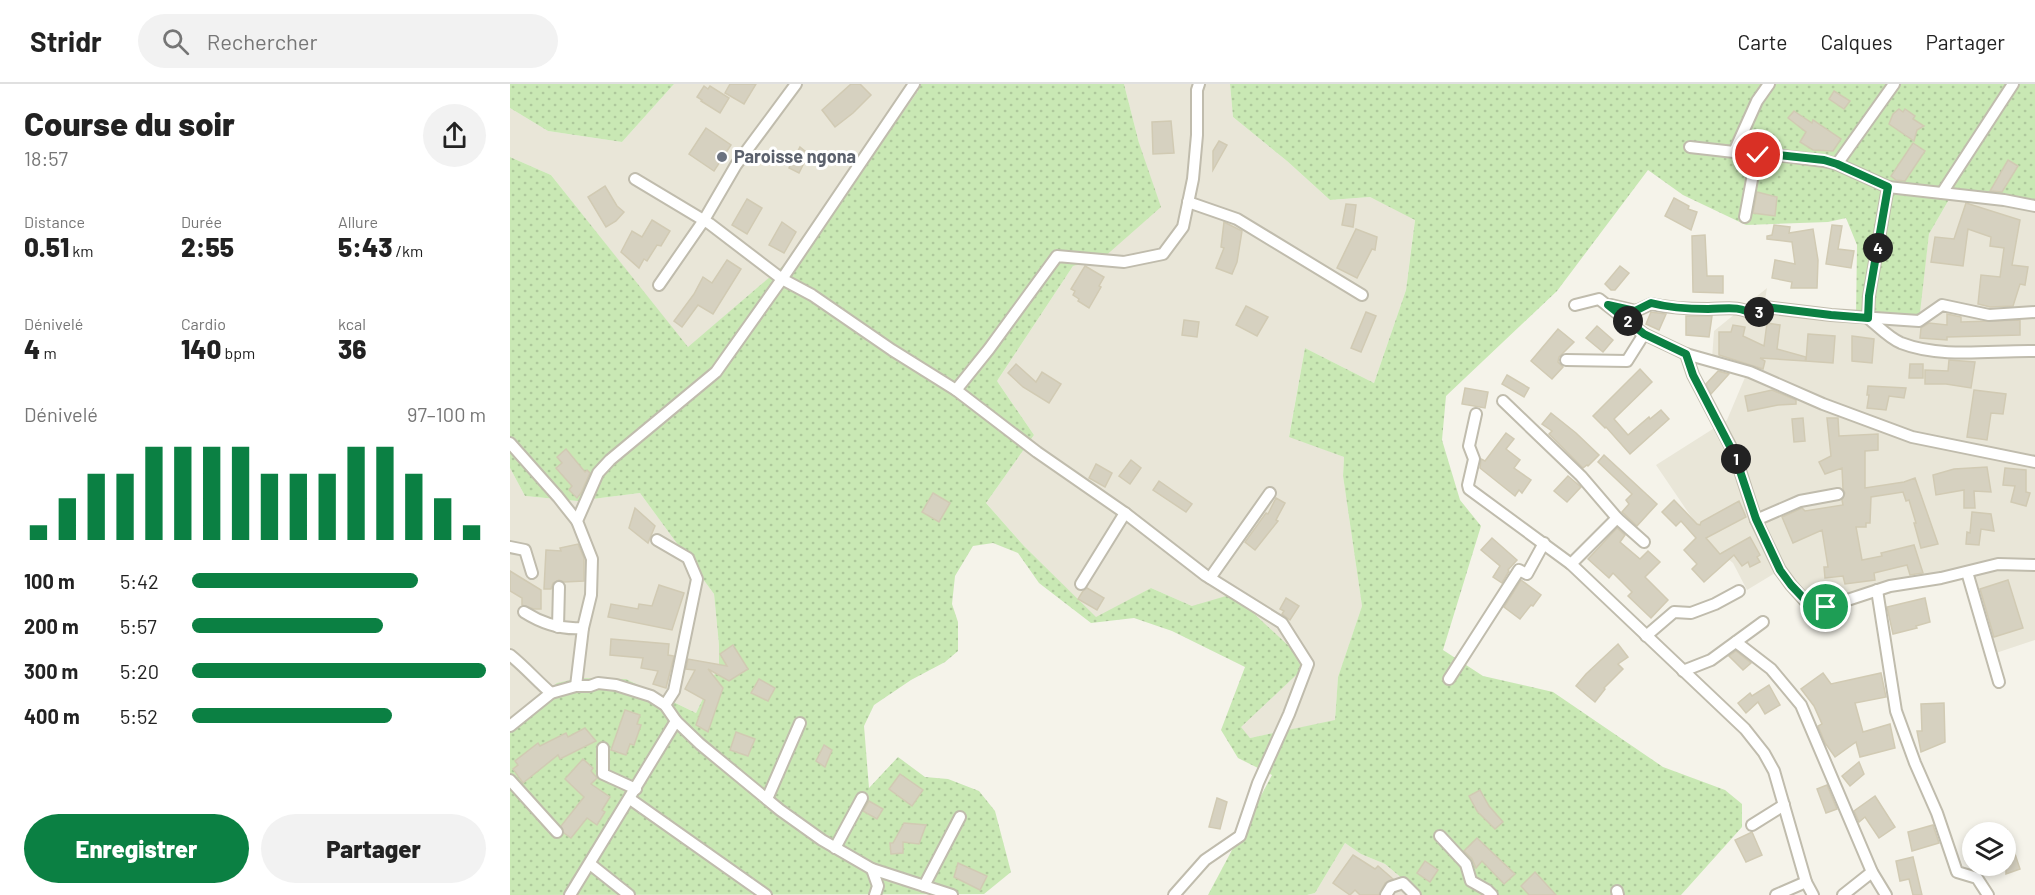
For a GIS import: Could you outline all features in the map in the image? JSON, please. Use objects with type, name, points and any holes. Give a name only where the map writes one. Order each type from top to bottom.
[{"type":"street","points":[[659,285],[704,220],[736,165],[796,84]]},
{"type":"street","points":[[577,521],[597,473],[716,372],[914,84]]},
{"type":"street","points":[[956,390],[1057,256],[1124,262],[1163,254],[1183,227],[1193,179],[1199,84]]},
{"type":"street","points":[[1734,152],[1757,101],[1769,84]]},
{"type":"street","points":[[1837,164],[1894,84]]},
{"type":"street","points":[[1942,193],[2013,84]]},
{"type":"street","points":[[1690,147],[1824,160],[1888,187],[2004,200],[2035,206]]},
{"type":"street","points":[[1745,217],[1758,155]]},
{"type":"street","points":[[635,179],[704,220],[782,279],[812,295],[891,350],[956,390],[1036,452],[1125,513],[1210,578],[1282,622],[1308,664],[1289,714],[1258,783],[1240,836],[1204,860],[1174,895]]},
{"type":"street","points":[[1868,318],[1869,296],[1888,187]]},
{"type":"street","points":[[1188,202],[1237,219],[1362,295]]},
{"type":"street","points":[[1575,305],[1596,299],[1608,305],[1644,334],[1686,354],[1750,372],[1823,404],[1912,437],[2035,462]]},
{"type":"street","points":[[1608,305],[1635,311],[1651,303],[1668,308],[1733,307],[1749,311],[1754,315],[1765,307],[1831,315],[1919,321],[1942,305],[1989,315],[2035,312]]},
{"type":"street","points":[[1868,318],[1899,342],[1924,349],[1988,353],[2035,351]]},
{"type":"street","points":[[1566,360],[1627,361],[1644,334]]},
{"type":"street","points":[[1686,354],[1693,375],[1735,456],[1756,519],[1780,570],[1809,604],[1826,607],[1877,590],[1998,564],[2035,565]]},
{"type":"street","points":[[1503,401],[1581,476],[1617,518],[1644,542]]},
{"type":"street","points":[[1476,414],[1469,446],[1474,459],[1469,489],[1571,564],[1745,729],[1764,753],[1774,771],[1806,882],[1813,895]]},
{"type":"street","points":[[510,443],[577,521],[592,559],[591,595],[583,628],[576,686]]},
{"type":"street","points":[[1210,578],[1270,493]]},
{"type":"street","points":[[1756,519],[1800,501],[1838,494]]},
{"type":"street","points":[[1081,584],[1125,513]]},
{"type":"street","points":[[1571,564],[1617,518]]},
{"type":"street","points":[[657,540],[688,558],[697,579],[674,691],[665,705]]},
{"type":"street","points":[[1449,679],[1519,570],[1527,574],[1544,543]]},
{"type":"street","points":[[510,547],[525,550],[532,573]]},
{"type":"street","points":[[1967,572],[1999,682]]},
{"type":"street","points":[[558,627],[559,587]]},
{"type":"street","points":[[1877,590],[1899,722],[1957,872],[1977,878],[1988,895]]},
{"type":"street","points":[[1646,636],[1674,612],[1691,613],[1715,604],[1739,591]]},
{"type":"street","points":[[525,612],[540,622],[558,627],[583,628]]},
{"type":"street","points":[[1683,671],[1710,660],[1763,622]]},
{"type":"street","points":[[1736,642],[1771,669],[1801,705],[1872,872],[1886,895]]},
{"type":"street","points":[[510,655],[552,693]]},
{"type":"street","points":[[510,726],[552,693],[576,686],[590,686],[598,683],[616,685],[651,696],[665,705],[676,721],[767,799],[822,840],[872,868],[952,895]]},
{"type":"street","points":[[570,895],[676,721]]},
{"type":"street","points":[[767,799],[800,723]]},
{"type":"street","points":[[603,748],[603,774],[636,789]]},
{"type":"street","points":[[510,780],[557,832]]},
{"type":"street","points":[[835,848],[862,798]]},
{"type":"street","points":[[630,799],[766,895]]},
{"type":"street","points":[[1752,825],[1784,805]]},
{"type":"street","points":[[924,885],[960,816]]},
{"type":"street","points":[[1440,836],[1466,864],[1471,881],[1492,895]]},
{"type":"street","points":[[590,864],[629,895]]},
{"type":"street","points":[[872,868],[878,886],[875,895]]},
{"type":"street","points":[[1843,895],[1872,872]]},
{"type":"street","points":[[1776,895],[1806,882]]},
{"type":"street","points":[[1386,895],[1391,887],[1403,883],[1415,895]]},
{"type":"shaded area","points":[[674,84],[914,84],[918,91],[812,241],[688,348],[551,175],[510,157],[510,108],[548,131],[622,142]]},
{"type":"shaded area","points":[[1124,84],[1230,84],[1233,117],[1330,200],[1370,197],[1415,219],[1406,290],[1374,383],[1305,348],[1289,436],[1344,457],[1343,476],[1362,606],[1338,677],[1335,721],[1250,738],[1240,727],[1308,664],[1151,588],[1096,618],[1024,546],[986,503],[1034,435],[997,381],[1073,266],[1102,259],[1139,143]]},
{"type":"shaded area","points":[[1951,196],[2035,209],[2035,640],[1987,656],[1966,572],[1826,607],[1808,604],[1780,570],[1747,590],[1733,563],[1709,543],[1656,465],[1727,420],[1746,375],[1712,359],[1714,331],[1767,288],[1766,307],[1918,321],[1929,234]]},
{"type":"shaded area","points":[[510,468],[525,496],[577,501],[640,493],[714,594],[719,665],[696,713],[626,679],[510,720]]},
{"type":"shaded area","points":[[1345,843],[1361,854],[1385,864],[1422,895],[1307,895],[1315,893]]},
{"type":"green space","points":[[510,84],[674,84],[622,142],[548,131],[510,108]]},
{"type":"green space","points":[[914,84],[1124,84],[1139,143],[1161,207],[1102,259],[1073,266],[997,381],[1034,435],[986,503],[1024,546],[1096,617],[1151,588],[1192,606],[1233,594],[1308,664],[1241,727],[1250,738],[1335,720],[1338,677],[1362,606],[1343,476],[1344,457],[1289,437],[1305,348],[1374,383],[1406,290],[1415,220],[1370,197],[1330,200],[1233,117],[1230,84],[2035,84],[2035,209],[1951,196],[1929,234],[1919,321],[1856,318],[1857,245],[1846,218],[1828,222],[1746,225],[1683,195],[1648,170],[1557,291],[1446,396],[1442,440],[1460,500],[1481,526],[1443,650],[1483,676],[1553,692],[1663,767],[1725,790],[1742,804],[1742,827],[1681,895],[1422,895],[1385,864],[1361,854],[1345,843],[1315,893],[1307,895],[1208,895],[1272,775],[1238,758],[1221,730],[1245,667],[1172,631],[1134,618],[1091,623],[1039,583],[1018,553],[993,543],[973,546],[955,576],[952,604],[958,622],[958,651],[945,662],[911,680],[874,705],[864,726],[869,788],[898,757],[925,777],[948,779],[979,791],[995,811],[1011,872],[984,894],[510,895],[510,720],[557,683],[580,678],[626,679],[696,713],[719,665],[719,645],[714,594],[640,493],[577,501],[525,496],[510,468],[510,157],[551,175],[688,347],[812,241],[918,91]]},
{"type":"building","points":[[730,84],[756,84],[744,104],[725,93]]},
{"type":"building","points":[[851,84],[860,84],[871,95],[835,127],[822,110]]},
{"type":"building","points":[[704,86],[708,89],[710,86],[729,98],[720,113],[697,97]]},
{"type":"building","points":[[1834,91],[1850,101],[1844,109],[1829,99]]},
{"type":"building","points":[[1899,109],[1903,112],[1905,109],[1915,116],[1913,119],[1924,126],[1917,130],[1914,141],[1889,124],[1893,114]]},
{"type":"building","points":[[1794,111],[1812,123],[1813,120],[1841,139],[1833,151],[1813,150],[1800,142],[1806,132],[1788,118]]},
{"type":"building","points":[[1171,121],[1174,153],[1153,154],[1152,122]]},
{"type":"building","points":[[706,128],[731,145],[714,171],[689,154]]},
{"type":"building","points":[[1219,141],[1227,145],[1213,170],[1213,151]]},
{"type":"building","points":[[1913,143],[1925,151],[1905,181],[1896,180],[1891,176]]},
{"type":"building","points":[[800,147],[811,156],[799,173],[789,168]]},
{"type":"building","points":[[2008,160],[2018,166],[2002,192],[1990,191]]},
{"type":"building","points":[[605,186],[617,206],[624,212],[606,227],[588,197]]},
{"type":"building","points":[[1757,192],[1777,197],[1775,216],[1753,213]]},
{"type":"building","points":[[1674,198],[1689,206],[1688,209],[1697,212],[1691,230],[1665,216]]},
{"type":"building","points":[[747,199],[762,208],[747,234],[732,225]]},
{"type":"building","points":[[1966,203],[2020,220],[2012,265],[2028,267],[2025,285],[2020,284],[2013,306],[1990,307],[1978,304],[1981,275],[2000,277],[2004,248],[1990,246],[1991,237],[1968,229],[1963,266],[1931,262],[1935,237],[1954,239]]},
{"type":"building","points":[[1346,204],[1356,205],[1353,227],[1342,225]]},
{"type":"building","points":[[652,220],[670,231],[661,246],[657,245],[647,261],[644,259],[639,268],[621,252],[632,231],[642,237]]},
{"type":"building","points":[[782,222],[796,232],[784,253],[769,245]]},
{"type":"building","points":[[1224,222],[1242,231],[1237,262],[1232,274],[1216,268],[1224,248],[1221,247]]},
{"type":"building","points":[[1774,225],[1790,227],[1789,233],[1813,229],[1818,260],[1817,288],[1791,288],[1792,282],[1772,278],[1775,260],[1795,264],[1792,242],[1767,239],[1767,236],[1772,235]]},
{"type":"building","points":[[1832,225],[1842,226],[1838,249],[1854,251],[1851,268],[1826,264]]},
{"type":"building","points":[[1356,229],[1377,237],[1375,250],[1372,249],[1357,278],[1337,268]]},
{"type":"building","points":[[1705,235],[1707,276],[1723,276],[1723,293],[1693,292],[1692,236]]},
{"type":"building","points":[[727,260],[741,269],[713,314],[698,305],[682,327],[674,321],[694,294],[703,277],[712,283]]},
{"type":"building","points":[[1085,266],[1104,277],[1089,308],[1078,301],[1079,299],[1073,295],[1075,291],[1071,289]]},
{"type":"building","points":[[1620,266],[1629,273],[1615,290],[1611,290],[1605,284]]},
{"type":"building","points":[[1246,306],[1268,317],[1257,336],[1236,325]]},
{"type":"building","points":[[1366,312],[1376,316],[1361,352],[1351,348]]},
{"type":"building","points":[[1651,312],[1666,314],[1659,330],[1646,324]]},
{"type":"building","points":[[1947,314],[1961,317],[1961,322],[2020,320],[2020,335],[1947,337],[1947,340],[1920,338],[1921,328],[1929,323],[1947,325]]},
{"type":"building","points":[[1686,316],[1712,316],[1709,337],[1686,335]]},
{"type":"building","points":[[1184,320],[1199,322],[1197,337],[1182,335]]},
{"type":"building","points":[[1767,323],[1780,325],[1777,349],[1806,357],[1805,361],[1760,358],[1765,361],[1763,369],[1719,355],[1719,332],[1731,332],[1733,325],[1745,327],[1743,336],[1764,346]]},
{"type":"building","points":[[1597,326],[1613,340],[1603,352],[1586,338]]},
{"type":"building","points":[[1558,329],[1574,342],[1559,357],[1558,362],[1563,367],[1552,379],[1531,361]]},
{"type":"building","points":[[1808,334],[1835,336],[1833,363],[1806,361]]},
{"type":"building","points":[[1852,336],[1874,339],[1872,363],[1852,361]]},
{"type":"building","points":[[1949,360],[1975,362],[1971,388],[1946,384],[1925,384],[1925,370],[1948,371]]},
{"type":"building","points":[[1016,364],[1036,382],[1042,372],[1061,384],[1049,403],[1023,387],[1008,373]]},
{"type":"building","points":[[1910,364],[1923,364],[1923,378],[1909,378]]},
{"type":"building","points":[[1640,369],[1652,382],[1614,419],[1628,435],[1661,410],[1669,419],[1630,454],[1593,416]]},
{"type":"building","points":[[1718,371],[1729,374],[1711,394],[1706,384]]},
{"type":"building","points":[[1507,375],[1529,388],[1524,397],[1502,384]]},
{"type":"building","points":[[1868,386],[1906,388],[1904,398],[1889,396],[1886,410],[1867,408]]},
{"type":"building","points":[[1465,388],[1488,392],[1485,408],[1462,404]]},
{"type":"building","points":[[1772,390],[1796,400],[1796,404],[1748,411],[1745,396]]},
{"type":"building","points":[[1974,390],[2006,394],[2003,414],[1991,413],[1987,440],[1967,437]]},
{"type":"building","points":[[1551,413],[1599,455],[1588,466],[1583,468],[1549,434],[1552,431],[1542,424]]},
{"type":"building","points":[[1803,418],[1805,441],[1794,442],[1792,419]]},
{"type":"building","points":[[1827,418],[1838,418],[1839,436],[1878,434],[1878,450],[1865,451],[1865,488],[1915,478],[1938,544],[1921,548],[1909,500],[1906,501],[1903,492],[1871,497],[1870,523],[1866,523],[1866,527],[1856,527],[1862,560],[1914,545],[1923,573],[1910,575],[1907,565],[1874,573],[1875,580],[1845,584],[1843,576],[1825,578],[1824,567],[1828,567],[1822,530],[1793,543],[1782,517],[1802,508],[1805,511],[1843,505],[1842,500],[1845,493],[1842,468],[1825,474],[1819,462],[1831,456]]},
{"type":"building","points":[[1506,433],[1514,439],[1506,449],[1520,460],[1514,468],[1531,480],[1522,493],[1519,490],[1515,496],[1480,468],[1481,459],[1485,461]]},
{"type":"building","points":[[566,449],[585,472],[587,470],[590,473],[577,498],[569,490],[572,486],[556,468],[562,463],[557,457]]},
{"type":"building","points":[[1604,455],[1657,504],[1637,526],[1622,512],[1629,504],[1626,500],[1632,494],[1598,462]]},
{"type":"building","points":[[1131,460],[1141,468],[1130,484],[1119,476]]},
{"type":"building","points":[[1096,464],[1112,473],[1105,487],[1089,478]]},
{"type":"building","points":[[1987,467],[1991,492],[1974,491],[1975,508],[1964,508],[1964,490],[1936,495],[1933,475],[1954,469]]},
{"type":"building","points":[[2005,468],[2026,470],[2026,492],[2030,493],[2026,506],[2011,502],[2015,486],[2003,485]]},
{"type":"building","points":[[1568,476],[1581,487],[1567,502],[1554,491]]},
{"type":"building","points":[[1159,481],[1192,504],[1186,512],[1153,490]]},
{"type":"building","points":[[933,493],[950,503],[939,522],[922,512]]},
{"type":"building","points":[[1276,498],[1285,503],[1276,520],[1278,521],[1255,550],[1245,542],[1266,513],[1268,514]]},
{"type":"building","points":[[1674,500],[1700,525],[1701,522],[1739,501],[1746,517],[1706,538],[1720,554],[1750,537],[1760,555],[1757,557],[1760,562],[1750,567],[1748,562],[1742,566],[1734,555],[1704,582],[1692,569],[1697,564],[1684,550],[1696,538],[1681,521],[1676,526],[1662,512]]},
{"type":"building","points":[[635,508],[655,526],[648,543],[629,528]]},
{"type":"building","points":[[1972,512],[1991,514],[1994,531],[1981,529],[1979,545],[1966,544],[1967,532],[1970,533]]},
{"type":"building","points":[[1617,528],[1625,535],[1620,542],[1640,559],[1648,551],[1660,562],[1645,577],[1668,600],[1651,618],[1628,596],[1632,592],[1613,573],[1609,578],[1588,559]]},
{"type":"building","points":[[1492,538],[1517,560],[1508,570],[1502,583],[1493,577],[1500,566],[1481,550]]},
{"type":"building","points":[[578,544],[584,558],[584,581],[559,580],[553,583],[551,589],[544,589],[546,550],[561,551],[560,548]]},
{"type":"building","points":[[510,571],[541,590],[541,609],[522,605],[522,598],[510,591]]},
{"type":"building","points":[[1521,580],[1541,595],[1520,619],[1504,607]]},
{"type":"building","points":[[2008,580],[2023,628],[1994,637],[1980,589]]},
{"type":"building","points":[[659,585],[684,593],[672,630],[608,617],[611,604],[638,609],[639,604],[652,606]]},
{"type":"building","points":[[1087,588],[1104,598],[1097,610],[1078,599]]},
{"type":"building","points":[[1286,598],[1299,606],[1290,620],[1282,614],[1284,611],[1280,609]]},
{"type":"building","points":[[1925,598],[1930,622],[1893,634],[1887,607]]},
{"type":"building","points":[[611,639],[669,644],[668,655],[674,656],[666,688],[653,684],[658,671],[641,668],[643,658],[610,655]]},
{"type":"building","points":[[1618,644],[1628,657],[1618,664],[1623,669],[1604,688],[1595,702],[1576,686]]},
{"type":"building","points":[[733,645],[748,669],[729,681],[708,669],[723,688],[708,732],[696,725],[705,700],[685,689],[695,670],[686,669],[688,659],[727,666],[720,654]]},
{"type":"building","points":[[1736,651],[1751,663],[1743,670],[1729,656]]},
{"type":"building","points":[[1823,673],[1831,684],[1881,673],[1886,697],[1855,703],[1863,732],[1890,724],[1895,748],[1860,757],[1856,742],[1835,757],[1825,743],[1818,726],[1822,724],[1814,706],[1801,689]]},
{"type":"building","points":[[759,679],[775,688],[768,701],[751,693]]},
{"type":"building","points":[[1769,685],[1780,705],[1765,714],[1758,702],[1746,713],[1738,703],[1750,693],[1752,696]]},
{"type":"building","points":[[1944,703],[1945,742],[1921,752],[1917,731],[1922,731],[1921,704]]},
{"type":"building","points":[[625,710],[640,715],[637,724],[641,725],[634,745],[630,744],[626,755],[611,750]]},
{"type":"building","points":[[585,728],[596,741],[560,759],[558,755],[523,783],[513,769],[518,765],[515,761],[538,743],[540,746],[566,733],[568,737]]},
{"type":"building","points":[[736,732],[755,739],[748,756],[730,750]]},
{"type":"building","points":[[824,745],[832,750],[825,767],[816,761]]},
{"type":"building","points":[[583,759],[593,768],[591,771],[597,778],[591,784],[610,797],[597,825],[587,818],[571,838],[564,833],[561,826],[584,797],[565,779]]},
{"type":"building","points":[[1859,762],[1864,774],[1850,786],[1842,776]]},
{"type":"building","points":[[900,774],[923,790],[912,806],[889,789]]},
{"type":"building","points":[[1827,785],[1837,809],[1826,813],[1817,789]]},
{"type":"building","points":[[1480,790],[1489,806],[1503,822],[1495,829],[1477,811],[1469,796]]},
{"type":"building","points":[[1875,796],[1895,827],[1879,838],[1865,817],[1859,822],[1854,811]]},
{"type":"building","points":[[1217,798],[1227,802],[1220,829],[1209,827]]},
{"type":"building","points":[[869,801],[883,809],[877,819],[863,811]]},
{"type":"building","points":[[904,823],[926,825],[919,844],[903,842],[903,853],[891,854],[890,843],[893,843]]},
{"type":"building","points":[[1933,825],[1939,843],[1912,851],[1908,832]]},
{"type":"building","points":[[1752,832],[1762,855],[1746,862],[1735,840]]},
{"type":"building","points":[[1477,838],[1515,874],[1504,884],[1482,861],[1476,868],[1472,859],[1464,851]]},
{"type":"building","points":[[1353,855],[1375,869],[1378,866],[1393,879],[1385,883],[1379,895],[1360,895],[1355,890],[1350,895],[1333,883]]},
{"type":"building","points":[[1913,857],[1922,895],[1913,895],[1909,879],[1900,881],[1896,861]]},
{"type":"building","points":[[2016,857],[2020,869],[2016,870]]},
{"type":"building","points":[[1425,861],[1438,870],[1430,882],[1417,873]]},
{"type":"building","points":[[958,863],[987,876],[980,890],[954,877]]},
{"type":"building","points":[[1535,872],[1556,895],[1529,895],[1521,886]]},
{"type":"place","name":"Paroisse ngona","points":[[722,157]]},
{"type":"route","points":[[1758,155],[1760,153],[1824,160],[1888,187],[1869,296],[1868,318],[1765,307],[1754,315],[1749,311],[1733,307],[1668,308],[1651,303],[1635,311],[1608,305],[1644,334],[1686,354],[1693,375],[1735,456],[1756,519],[1780,570],[1809,604],[1826,607]]}]
